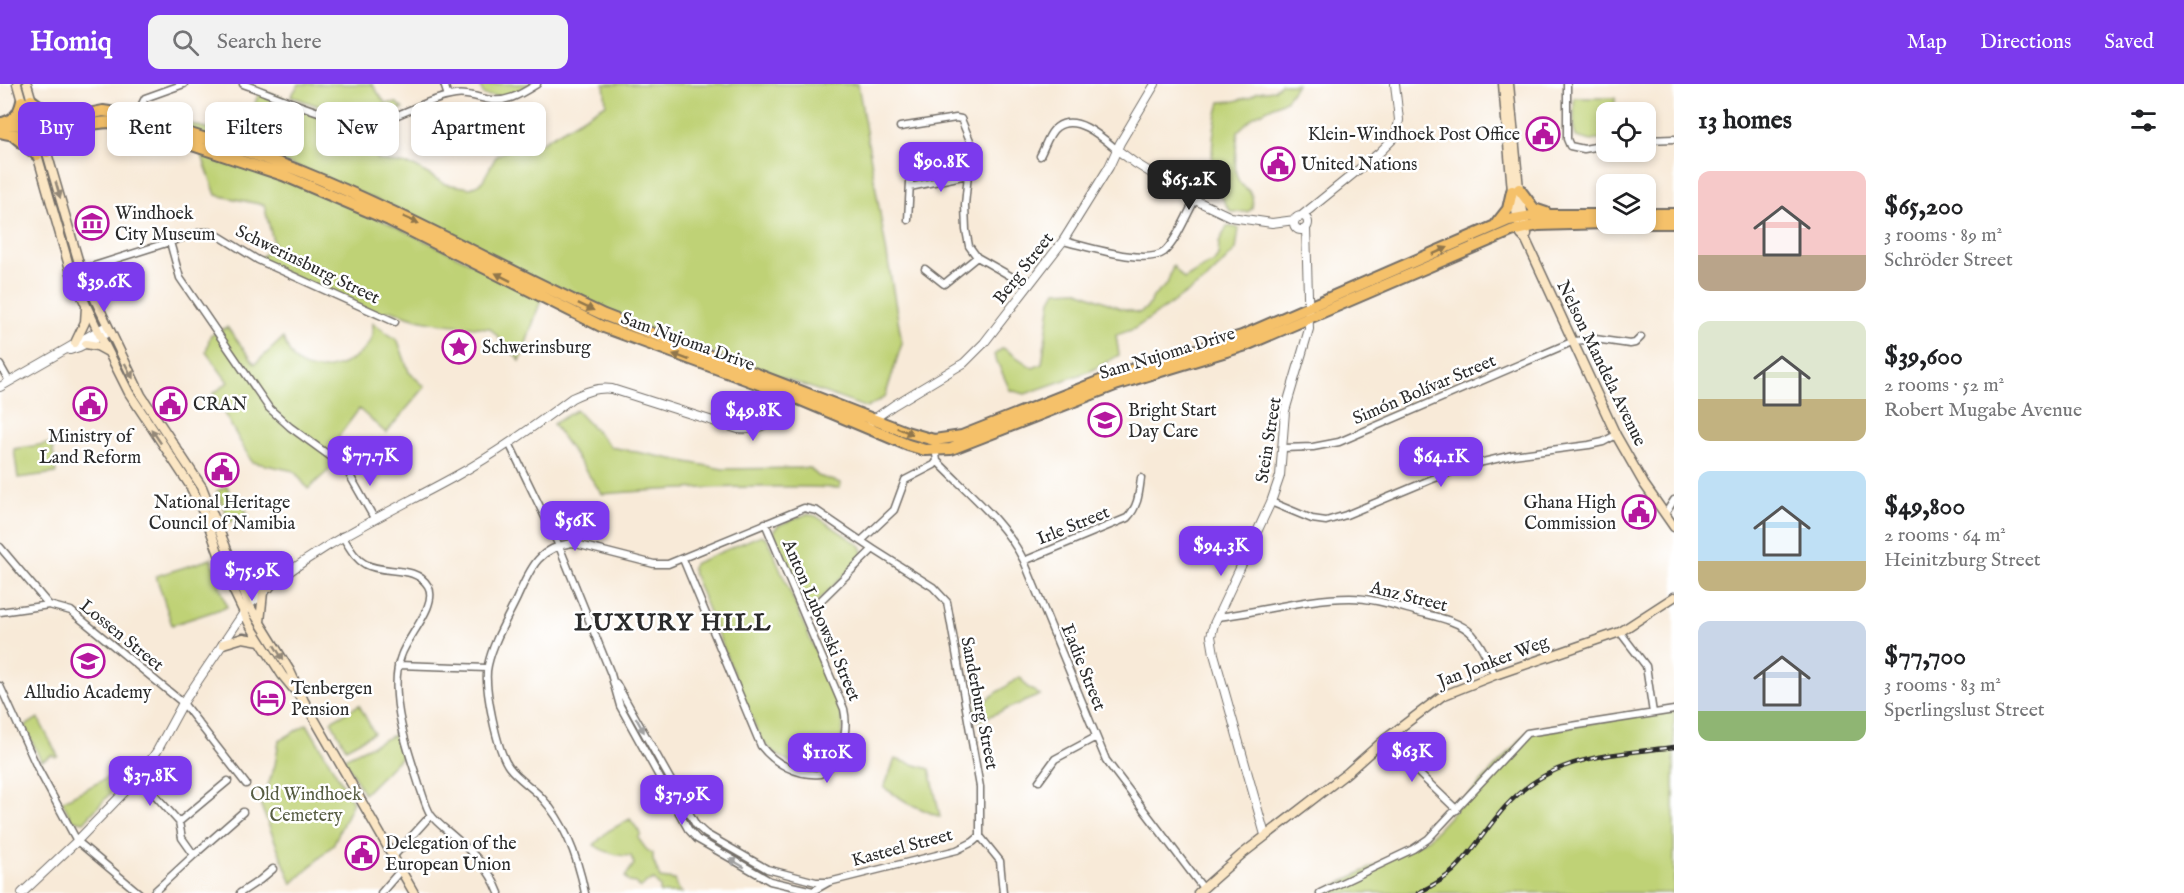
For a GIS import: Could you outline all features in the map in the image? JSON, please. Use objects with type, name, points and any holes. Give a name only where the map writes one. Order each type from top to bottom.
[{"type":"highway","points":[[1,126],[16,116],[27,100],[30,102]]},
{"type":"highway","name":"Sam Nujoma Drive","points":[[1,126],[18,128]]},
{"type":"highway","name":"Sam Nujoma Drive","points":[[1,126],[14,136],[18,135]]},
{"type":"highway","points":[[14,136],[18,139]]},
{"type":"highway","name":"Sam Nujoma Drive","points":[[193,142],[293,179],[389,220],[601,326],[875,418],[935,451]]},
{"type":"highway","points":[[1495,226],[1508,209],[1516,190],[1534,209],[1555,215]]},
{"type":"highway","points":[[1656,214],[1674,214]]},
{"type":"highway","name":"Sam Nujoma Drive","points":[[791,391],[909,446],[935,451],[951,449],[1116,385],[1234,350],[1495,226],[1522,223],[1555,215],[1596,215]]},
{"type":"highway","name":"Sam Nujoma Drive","points":[[1309,314],[1497,237],[1522,223],[1596,224]]},
{"type":"highway","points":[[1656,223],[1674,223]]},
{"type":"main road","points":[[17,84],[27,100]]},
{"type":"main road","points":[[27,84],[27,100]]},
{"type":"main road","name":"Nelson Mandela Avenue","points":[[1503,84],[1516,190],[1526,240],[1616,435],[1632,465],[1674,527]]},
{"type":"main road","name":"Nelson Mandela Avenue","points":[[1509,84],[1516,190]]},
{"type":"main road","points":[[43,156],[81,270],[141,395],[202,487],[249,605],[290,671],[304,701],[414,893]]},
{"type":"main road","points":[[43,156],[72,273],[99,334],[129,393],[189,484],[206,518],[227,577],[244,613],[282,675],[304,701]]},
{"type":"main road","points":[[75,343],[85,322],[86,305]]},
{"type":"main road","points":[[86,344],[109,352]]},
{"type":"main road","points":[[241,584],[254,589],[266,590],[260,622]]},
{"type":"main road","name":"Jan Jonker Weg","points":[[1200,890],[1265,835],[1347,773],[1384,740],[1442,696],[1495,675],[1620,632],[1674,597]]},
{"type":"main road","points":[[223,644],[243,639],[260,641]]},
{"type":"street","points":[[143,102],[145,98],[184,84]]},
{"type":"street","points":[[243,84],[360,124],[372,124],[457,94],[496,101],[510,99],[537,84]]},
{"type":"street","points":[[444,84],[448,96]]},
{"type":"street","name":"Berg Street","points":[[866,426],[894,405],[968,360],[984,343],[1063,241],[1109,167],[1116,149],[1155,84]]},
{"type":"street","points":[[1040,156],[1053,131],[1059,125],[1077,124],[1086,128],[1135,164],[1195,200],[1236,219],[1300,223],[1314,206],[1379,153],[1396,136],[1400,120],[1395,84]]},
{"type":"street","points":[[1567,84],[1567,139],[1570,146],[1584,149],[1596,147]]},
{"type":"street","points":[[900,127],[960,118],[971,142],[964,205],[967,239],[977,257],[1028,286]]},
{"type":"street","points":[[1656,140],[1674,139]]},
{"type":"street","points":[[909,220],[910,184],[967,175]]},
{"type":"street","points":[[1063,241],[1131,255],[1156,256],[1170,246],[1195,200]]},
{"type":"street","name":"Stein Street","points":[[1265,835],[1211,636],[1217,617],[1271,502],[1280,476],[1285,411],[1305,347],[1309,314],[1306,246],[1300,223]]},
{"type":"street","name":"Schwerinsburg Street","points":[[72,273],[201,232],[210,232],[258,260],[395,322]]},
{"type":"street","points":[[170,242],[180,278],[269,408],[290,427],[345,467],[374,518]]},
{"type":"street","points":[[925,269],[944,284],[977,257]]},
{"type":"street","points":[[65,351],[75,343],[108,329]]},
{"type":"street","points":[[0,387],[65,351],[86,344],[99,334]]},
{"type":"street","points":[[1574,341],[1595,339],[1630,344],[1635,343],[1641,337]]},
{"type":"street","name":"Simón Bolívar Street","points":[[1283,448],[1313,447],[1339,442],[1574,341]]},
{"type":"street","points":[[0,365],[9,381]]},
{"type":"street","points":[[22,893],[139,777],[157,751],[183,703],[249,605],[266,590],[342,536],[454,477],[509,443],[572,398],[598,389],[618,391],[738,429],[749,430],[768,424],[791,391]]},
{"type":"street","points":[[1271,502],[1312,519],[1326,521],[1470,465],[1513,455],[1589,445],[1603,442],[1616,435]]},
{"type":"street","name":"Kasteel Street","points":[[509,443],[560,546],[611,674],[620,706],[693,836],[770,881],[813,892],[829,882]]},
{"type":"street","points":[[861,541],[894,510],[904,480],[929,469],[935,451]]},
{"type":"street","name":"Eadie Street","points":[[935,451],[1005,531],[1024,561],[1112,771],[1200,890]]},
{"type":"street","name":"Irle Street","points":[[1024,561],[1127,518],[1136,505],[1141,478]]},
{"type":"street","points":[[1665,514],[1674,500]]},
{"type":"street","name":"Anton Lubowski Street","points":[[560,546],[576,543],[654,564],[668,564],[765,523],[798,510],[810,508],[861,541]]},
{"type":"street","name":"Anton Lubowski Street","points":[[683,559],[761,746],[769,756],[803,774],[824,772],[833,762],[845,733],[844,709],[765,523]]},
{"type":"street","points":[[342,536],[353,554],[363,563],[374,568],[408,573],[424,580],[429,587],[431,599],[428,609],[408,641],[398,665],[399,713],[412,762],[431,815],[482,862],[492,876],[499,893]]},
{"type":"street","name":"Sanderburg Street","points":[[861,541],[933,586],[947,602],[979,777],[980,836]]},
{"type":"street","points":[[560,546],[534,562],[487,668],[492,715],[500,751],[508,766],[543,798],[557,817],[575,855],[585,893]]},
{"type":"street","points":[[0,547],[49,605]]},
{"type":"street","points":[[805,616],[873,549]]},
{"type":"street","name":"Anz Street","points":[[1217,617],[1311,601],[1351,598],[1372,601],[1433,616],[1465,628],[1483,649],[1495,675]]},
{"type":"street","name":"Lossen Street","points":[[0,612],[49,605],[71,611],[183,703],[246,784]]},
{"type":"street","points":[[1620,632],[1646,666],[1653,712]]},
{"type":"street","points":[[398,665],[487,668]]},
{"type":"street","name":"Kasteel Street","points":[[611,674],[699,829],[767,870],[816,882],[829,882],[957,850],[980,836]]},
{"type":"street","points":[[0,686],[37,767],[77,841],[139,893]]},
{"type":"street","points":[[1320,893],[1413,849],[1428,839],[1527,733],[1674,710]]},
{"type":"street","points":[[1039,781],[1055,759],[1096,737]]},
{"type":"street","points":[[1384,740],[1457,810]]},
{"type":"street","points":[[139,777],[179,822],[182,838],[194,855]]},
{"type":"street","points":[[179,822],[228,781]]},
{"type":"street","points":[[154,892],[243,812]]},
{"type":"street","points":[[392,858],[431,815]]},
{"type":"street","points":[[980,836],[1000,861],[1003,893]]},
{"type":"street","points":[[240,893],[273,869]]},
{"type":"street","points":[[381,893],[400,871]]},
{"type":"street","points":[[813,892],[816,882]]},
{"type":"green space","points":[[299,84],[372,84],[384,102],[316,102],[316,105],[291,96]]},
{"type":"green space","points":[[480,84],[533,84],[514,93],[498,96],[483,95]]},
{"type":"green space","points":[[604,84],[858,84],[902,343],[885,397],[867,408],[642,327],[556,290],[486,251],[403,211],[301,168],[265,156],[304,156],[304,105],[316,109],[316,156],[376,156],[378,160],[414,166],[445,184],[471,188],[482,182],[496,156],[546,156],[546,140],[606,104]]},
{"type":"green space","points":[[1281,84],[1297,84],[1286,100],[1254,116],[1238,131],[1236,173],[1240,183],[1252,195],[1253,201],[1252,209],[1247,212],[1231,212],[1217,186],[1212,158],[1214,130],[1220,102],[1235,101],[1250,97],[1257,92],[1274,90]]},
{"type":"green space","points":[[260,90],[295,102],[256,102]]},
{"type":"green space","points":[[1574,98],[1615,98],[1615,102],[1596,102],[1596,140],[1576,137]]},
{"type":"green space","points":[[193,124],[205,128],[205,136],[193,132]]},
{"type":"green space","points":[[200,150],[205,152],[205,156],[217,156],[332,196],[542,297],[520,361],[490,328],[427,321],[392,310],[375,315],[258,260],[274,245],[264,205],[216,195]]},
{"type":"green space","points":[[1227,226],[1239,228],[1236,250],[1207,279],[1134,329],[1116,335],[1119,355],[1093,370],[1025,394],[1010,390],[994,355],[1003,348],[1033,368],[1042,364],[1051,300],[1056,291],[1076,290],[1120,308],[1139,313],[1147,308],[1153,297],[1167,284],[1173,266],[1184,279],[1213,263],[1218,256],[1219,243]]},
{"type":"green space","points":[[373,323],[398,341],[409,372],[425,387],[386,433],[359,409],[339,436],[340,460],[308,489],[294,471],[252,462],[213,394],[228,382],[206,352],[210,336],[227,327],[255,364],[283,338],[290,354],[297,362],[306,367],[326,369],[348,362],[365,349],[372,337]]},
{"type":"green space","points":[[576,410],[611,447],[723,469],[810,468],[818,476],[841,483],[840,488],[721,488],[602,494],[553,424]]},
{"type":"green space","points":[[52,443],[56,473],[18,478],[14,449]]},
{"type":"green space","points":[[227,486],[233,502],[241,500],[248,515],[229,522],[217,491]]},
{"type":"green space","points":[[807,514],[816,516],[861,546],[863,552],[861,558],[815,604],[809,607],[804,604],[774,535],[774,530],[779,525]]},
{"type":"green space","points":[[761,535],[767,538],[841,711],[843,725],[835,752],[826,765],[815,771],[801,768],[780,756],[769,749],[760,738],[693,573],[692,567],[695,563]]},
{"type":"green space","points":[[211,559],[227,607],[172,625],[156,576]]},
{"type":"green space","points":[[1020,677],[1027,687],[1040,695],[978,721],[973,709]]},
{"type":"green space","points":[[359,705],[374,733],[346,748],[331,721]]},
{"type":"green space","points":[[1674,710],[1674,893],[1320,893],[1428,839],[1527,733]]},
{"type":"green space","points":[[38,718],[58,756],[53,755],[41,761],[25,726]]},
{"type":"green space","name":"Old Windhoek Cemetery","points":[[307,724],[353,802],[333,845],[292,884],[261,806],[275,765],[279,741]]},
{"type":"green space","points":[[396,734],[402,756],[364,794],[344,758]]},
{"type":"green space","points":[[895,759],[930,769],[940,817],[910,804],[884,788]]},
{"type":"green space","points":[[111,776],[117,786],[84,822],[72,820],[62,801]]},
{"type":"green space","points":[[630,819],[641,834],[638,838],[653,854],[660,878],[675,880],[676,886],[682,893],[660,893],[660,887],[654,880],[640,888],[636,883],[629,882],[625,877],[634,864],[631,856],[611,854],[594,845],[608,831]]},
{"type":"railway","points":[[1418,893],[1453,871],[1505,807],[1523,790],[1542,777],[1583,760],[1674,747]]},
{"type":"place","name":"Klein-Windhoek Post Office","points":[[1543,134]]},
{"type":"place","name":"United Nations","points":[[1278,164]]},
{"type":"place","name":"Windhoek City Museum","points":[[92,223]]},
{"type":"place","name":"Schwerinsburg","points":[[459,347]]},
{"type":"place","name":"Ministry of Land Reform","points":[[90,404]]},
{"type":"place","name":"CRAN","points":[[170,404]]},
{"type":"place","name":"Bright Start Day Care","points":[[1105,420]]},
{"type":"place","name":"National Heritage Council of Namibia","points":[[222,470]]},
{"type":"place","name":"Ghana High Commission","points":[[1639,512]]},
{"type":"place","name":"Alludio Academy","points":[[88,661]]},
{"type":"place","name":"Tenbergen Pension","points":[[268,698]]},
{"type":"place","name":"Delegation of the European Union","points":[[362,853]]},
{"type":"district","name":"LUXURY HILL","points":[[673,622]]}]
